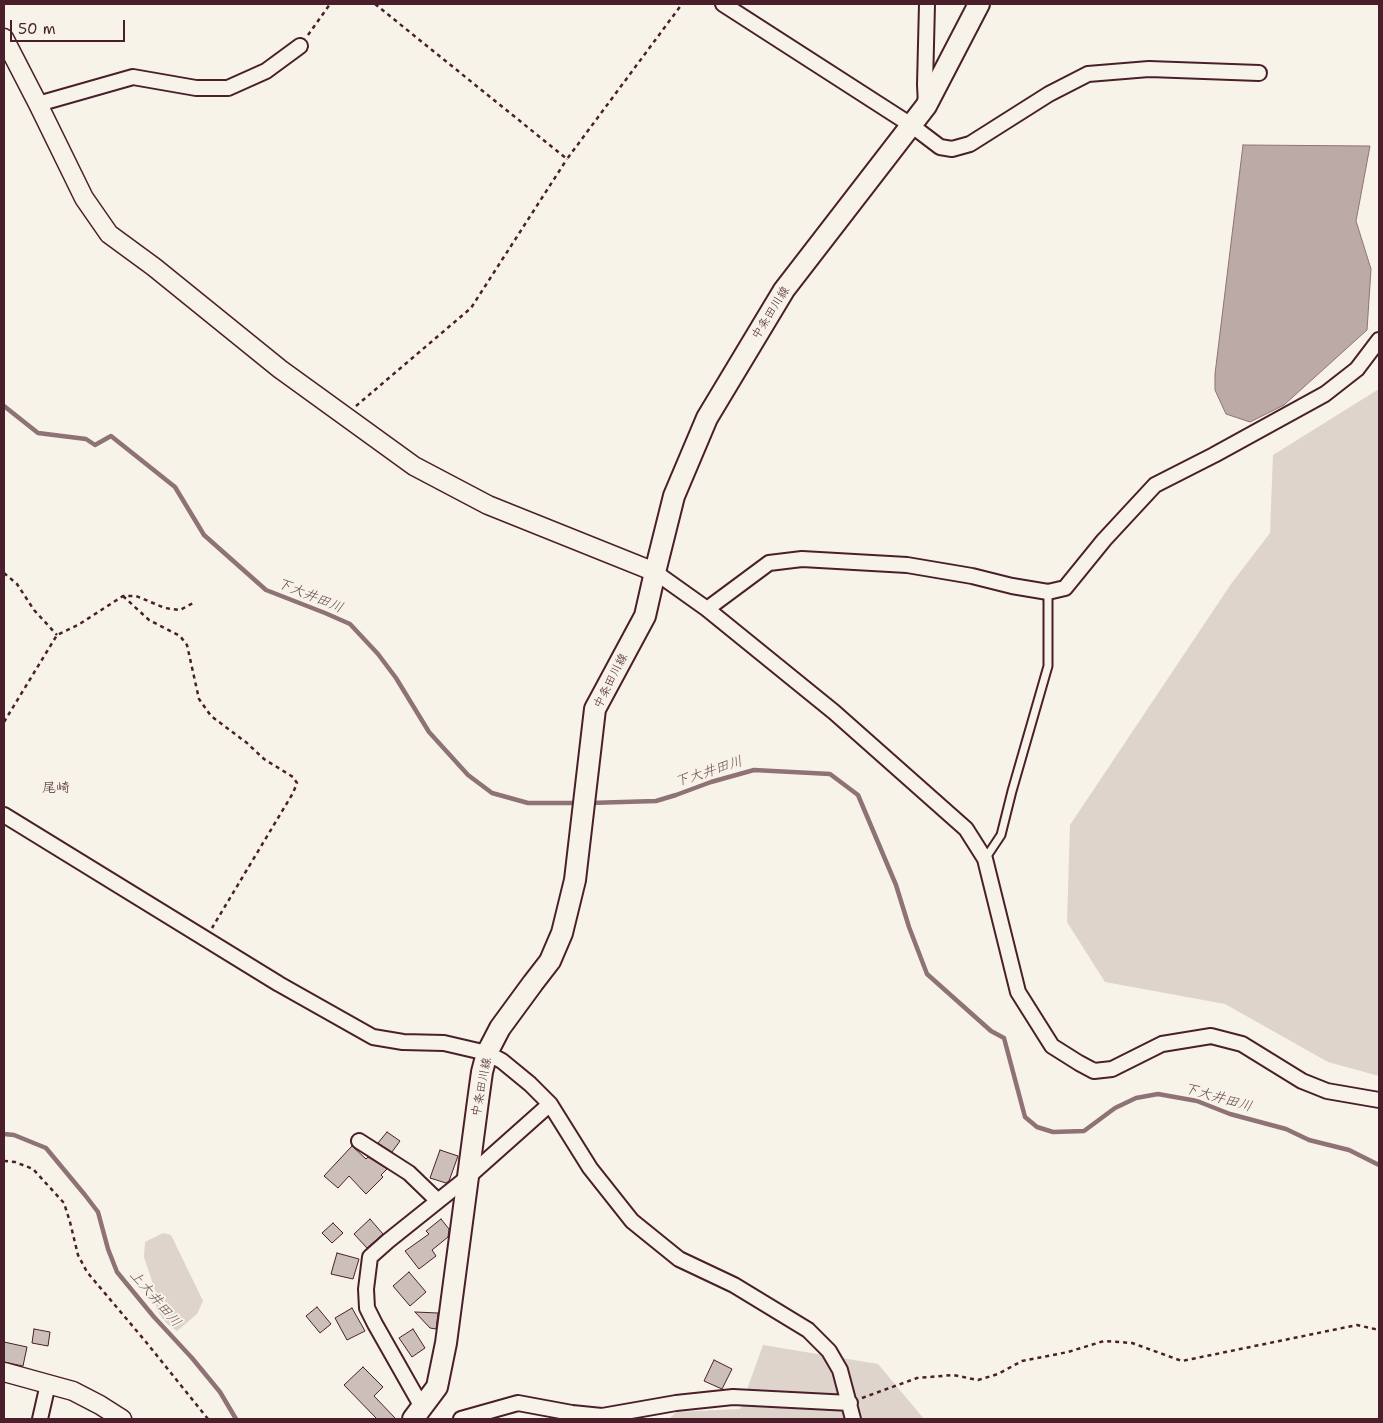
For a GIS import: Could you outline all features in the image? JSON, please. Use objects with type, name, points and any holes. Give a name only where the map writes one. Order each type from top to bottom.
[{"type":"main road","name":"中条田川線","points":[[417,1413],[437,1387],[446,1343],[482,1072],[487,1053],[500,1028],[550,961],[562,933],[575,880],[595,709],[645,616],[654,572],[674,496],[707,418],[784,290],[926,106],[979,4]]},
{"type":"street","points":[[723,4],[911,125],[940,147],[952,149],[970,144],[1049,94],[1088,74],[1149,69],[1259,73]]},
{"type":"street","points":[[926,4],[926,106]]},
{"type":"street","points":[[4,38],[84,198],[109,234],[154,267],[280,368],[414,466],[488,505],[654,572],[707,609],[834,712],[966,829],[985,859],[1018,992],[1052,1046],[1079,1064],[1094,1071],[1112,1069],[1162,1044],[1211,1036],[1242,1044],[1302,1081],[1327,1090],[1379,1100]]},
{"type":"street","points":[[38,104],[133,77],[196,88],[228,88],[266,71],[300,46]]},
{"type":"street","points":[[707,609],[769,562],[802,560],[907,565],[1048,592],[1065,588],[1104,540],[1155,486],[1326,394],[1357,369],[1379,340]]},
{"type":"street","points":[[4,815],[279,984],[373,1038],[403,1042],[444,1043],[487,1053],[502,1062],[530,1084],[550,1104],[590,1168],[632,1220],[680,1258],[734,1285],[808,1330],[829,1351],[840,1370],[853,1419]]},
{"type":"street","points":[[417,1413],[367,1308],[366,1289],[370,1257],[468,1177],[550,1104]]},
{"type":"street","points":[[359,1141],[409,1173],[438,1201]]},
{"type":"street","points":[[4,1372],[73,1391],[122,1419]]},
{"type":"street","points":[[40,1419],[48,1384]]},
{"type":"street","points":[[461,1419],[518,1403],[572,1413],[602,1416],[676,1402],[733,1397],[850,1403]]},
{"type":"lane","points":[[985,859],[1001,835],[1048,666],[1048,592]]},
{"type":"path","points":[[300,46],[330,4]]},
{"type":"path","points":[[375,4],[568,159]]},
{"type":"path","points":[[345,416],[471,308],[568,159],[682,4]]},
{"type":"path","points":[[4,573],[17,584],[34,610],[57,635]]},
{"type":"path","points":[[123,596],[149,620],[180,636],[187,644],[199,699],[211,716],[247,743],[264,759],[293,776],[297,783],[293,793],[206,939]]},
{"type":"path","points":[[4,722],[57,635],[78,625],[123,596],[136,596],[165,608],[180,610],[195,602]]},
{"type":"path","points":[[4,1161],[15,1162],[33,1169],[64,1203],[78,1255],[87,1272],[208,1419]]},
{"type":"path","points":[[850,1403],[916,1378],[953,1376],[978,1380],[998,1374],[1022,1361],[1068,1352],[1104,1341],[1132,1342],[1182,1361],[1357,1325],[1379,1330]]},
{"type":"shaded area","points":[[1243,145],[1370,146],[1356,221],[1371,269],[1367,330],[1284,405],[1250,422],[1226,414],[1215,390],[1215,374]]},
{"type":"shaded area","points":[[1379,389],[1379,1076],[1328,1062],[1225,1004],[1105,982],[1067,922],[1070,825],[1231,584],[1270,533],[1273,455]]},
{"type":"shaded area","points":[[163,1233],[171,1235],[203,1301],[197,1314],[177,1331],[167,1324],[156,1309],[157,1296],[144,1257],[145,1242]]},
{"type":"shaded area","points":[[763,1345],[878,1364],[924,1419],[669,1419],[676,1412],[740,1409]]},
{"type":"building","points":[[387,1132],[400,1141],[392,1152],[378,1143]]},
{"type":"building","points":[[352,1146],[366,1159],[368,1157],[387,1169],[381,1175],[383,1177],[366,1194],[349,1176],[338,1188],[324,1176]]},
{"type":"building","points":[[440,1150],[458,1156],[449,1181],[446,1183],[430,1178]]},
{"type":"building","points":[[370,1219],[383,1234],[367,1248],[354,1234]]},
{"type":"building","points":[[441,1219],[449,1229],[448,1237],[432,1250],[436,1256],[419,1269],[405,1251],[429,1234],[426,1231]]},
{"type":"building","points":[[333,1223],[343,1233],[332,1243],[322,1233]]},
{"type":"building","points":[[337,1253],[359,1259],[353,1279],[331,1274]]},
{"type":"building","points":[[409,1272],[426,1292],[410,1306],[393,1286]]},
{"type":"building","points":[[317,1307],[331,1324],[320,1333],[306,1316]]},
{"type":"building","points":[[352,1308],[365,1331],[347,1340],[335,1318]]},
{"type":"building","points":[[415,1312],[438,1313],[436,1329],[430,1328]]},
{"type":"building","points":[[34,1329],[50,1332],[48,1346],[32,1343]]},
{"type":"building","points":[[413,1329],[425,1348],[412,1357],[399,1338]]},
{"type":"building","points":[[4,1342],[27,1347],[23,1366],[4,1362]]},
{"type":"building","points":[[714,1360],[732,1369],[722,1389],[704,1381]]},
{"type":"building","points":[[363,1367],[383,1387],[374,1396],[396,1419],[377,1419],[344,1385]]},
{"type":"waterway","name":"下大井田川","points":[[4,406],[38,433],[86,439],[95,445],[111,436],[175,487],[204,535],[266,590],[350,624],[378,654],[396,678],[429,732],[468,775],[492,793],[528,803],[579,803]]},
{"type":"waterway","name":"下大井田川","points":[[589,803],[656,801],[711,782],[754,770],[830,774],[858,795],[896,885],[909,927],[927,974],[991,1031],[1004,1038],[1025,1117],[1037,1127],[1053,1132],[1084,1131],[1115,1108],[1136,1098],[1158,1094],[1197,1101],[1230,1114],[1286,1129],[1309,1140],[1349,1150],[1379,1165]]},
{"type":"waterway","name":"上大井田川","points":[[4,1134],[14,1135],[46,1148],[85,1195],[98,1212],[108,1249],[117,1272],[220,1392],[236,1419]]},
{"type":"district","name":"尾崎","points":[[56,788]]}]
